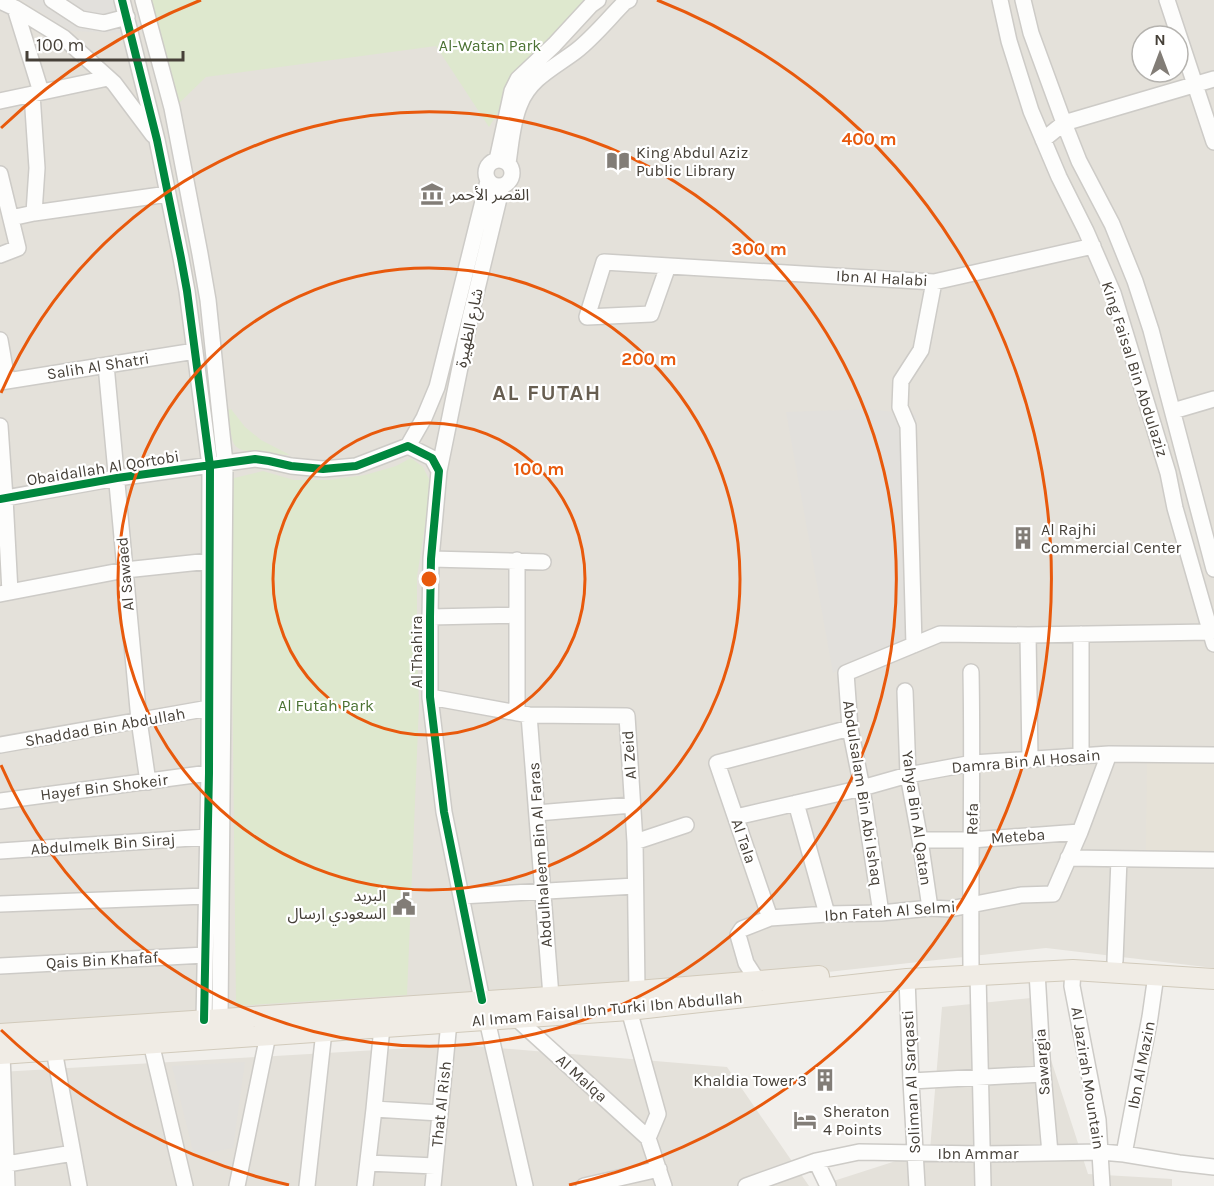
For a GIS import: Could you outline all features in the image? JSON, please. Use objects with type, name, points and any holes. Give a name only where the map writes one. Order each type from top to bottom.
[{"type":"main road","name":"Al Imam Faisal Ibn Turki Ibn Abdullah","points":[[0,1034],[637,991],[757,980],[1115,961],[1214,969]]},
{"type":"main road","name":"Al Imam Faisal Ibn Turki Ibn Abdullah","points":[[1,1054],[629,1010],[975,970],[1037,972],[1073,970],[1214,979]]},
{"type":"street","points":[[52,0],[81,19],[104,23],[127,17]]},
{"type":"street","points":[[122,0],[157,140],[218,464],[210,561],[209,708],[215,816],[212,1019]]},
{"type":"street","points":[[143,0],[172,108],[200,254],[208,300],[219,415],[213,783]]},
{"type":"street","name":"شارع الظهيرة","points":[[502,162],[512,91],[518,79],[598,0]]},
{"type":"street","name":"شارع الظهيرة","points":[[502,162],[519,105],[525,94],[543,74],[576,51],[629,0]]},
{"type":"street","name":"King Faisal Bin Abdulaziz","points":[[999,0],[1031,111],[1113,292],[1168,473],[1175,508],[1212,638]]},
{"type":"street","name":"King Faisal Bin Abdulaziz","points":[[1023,0],[1031,33],[1079,161],[1112,224],[1135,281],[1151,330],[1214,569]]},
{"type":"street","points":[[1167,0],[1214,142]]},
{"type":"street","points":[[0,1],[64,38],[114,83],[157,140]]},
{"type":"street","points":[[15,8],[36,93],[37,168],[34,213]]},
{"type":"street","points":[[0,101],[108,78]]},
{"type":"street","points":[[1043,140],[1064,123],[1214,79]]},
{"type":"street","name":"شارع الظهيرة","points":[[502,162],[512,168],[512,177],[507,184],[495,183],[485,174],[490,163],[502,162]]},
{"type":"street","points":[[0,174],[18,248],[0,255]]},
{"type":"street","name":"شارع الظهيرة","points":[[408,446],[424,418],[437,387],[495,183]]},
{"type":"street","name":"شارع الظهيرة","points":[[439,471],[495,183]]},
{"type":"street","points":[[11,218],[168,194]]},
{"type":"street","name":"Ibn Al Halabi","points":[[668,266],[651,314],[587,317],[603,262],[934,282],[1093,246]]},
{"type":"street","points":[[934,282],[921,350],[901,381],[900,398],[900,407],[908,426],[914,645],[940,634],[1081,634],[1212,638]]},
{"type":"street","points":[[0,340],[4,381]]},
{"type":"street","name":"Salih Al Shatri","points":[[4,381],[195,351]]},
{"type":"street","name":"Al Sawaed","points":[[106,365],[139,720],[148,782]]},
{"type":"street","points":[[1173,411],[1214,399]]},
{"type":"street","points":[[219,415],[227,441],[233,448],[250,457],[291,466],[323,469],[356,466],[408,446],[432,458],[439,471]]},
{"type":"street","points":[[0,426],[5,593],[125,570],[210,561]]},
{"type":"street","points":[[218,464],[255,459],[269,460]]},
{"type":"street","name":"Obaidallah Al Qortobi","points":[[3,498],[117,478],[218,464]]},
{"type":"street","points":[[1168,473],[1179,474],[1187,467]]},
{"type":"street","name":"Al Thahira","points":[[439,471],[431,559],[430,697],[444,812],[482,1000]]},
{"type":"street","points":[[1175,508],[1182,504],[1190,504],[1197,508]]},
{"type":"street","points":[[431,559],[543,562]]},
{"type":"street","name":"Abdulhaleem Bin Al Faras","points":[[517,560],[517,615],[523,714],[537,813],[551,996]]},
{"type":"street","points":[[430,617],[517,615]]},
{"type":"street","points":[[1081,634],[1081,756]]},
{"type":"street","points":[[1028,635],[1030,759]]},
{"type":"street","name":"Abdulsalam Bin Abi Ishaq","points":[[881,913],[862,788],[850,728],[846,673],[914,645]]},
{"type":"street","name":"Refa","points":[[971,672],[973,763],[970,904],[975,970],[983,1186]]},
{"type":"street","name":"Yahya Bin Al Qatan","points":[[905,691],[908,775],[930,908]]},
{"type":"street","name":"Al Zeid","points":[[430,697],[523,714],[627,716],[635,842],[637,991]]},
{"type":"street","name":"Shaddad Bin Abdullah","points":[[0,745],[209,708]]},
{"type":"street","name":"Al Tala","points":[[770,918],[717,763],[850,728]]},
{"type":"street","name":"Damra Bin Al Hosain","points":[[736,817],[908,775],[973,763],[1109,754],[1214,755]]},
{"type":"street","name":"Ibn Fateh Al Selmi","points":[[757,980],[746,963],[738,935],[742,928],[770,918],[881,913],[930,908],[950,909],[1021,895],[1053,894],[1080,832],[1109,754]]},
{"type":"street","name":"Hayef Bin Shokeir","points":[[0,801],[148,782],[213,783]]},
{"type":"street","points":[[796,803],[827,914]]},
{"type":"street","points":[[537,813],[632,805]]},
{"type":"street","points":[[212,1019],[205,955],[207,837],[215,816]]},
{"type":"street","points":[[635,842],[686,825]]},
{"type":"street","name":"Meteba","points":[[920,840],[971,840],[1080,832]]},
{"type":"street","name":"Abdulmelk Bin Siraj","points":[[0,851],[207,837]]},
{"type":"street","points":[[1068,858],[1214,860]]},
{"type":"street","points":[[1115,961],[1119,859]]},
{"type":"street","points":[[461,897],[635,886]]},
{"type":"street","points":[[0,904],[206,896]]},
{"type":"street","name":"Qais Bin Khafaf","points":[[0,966],[205,955]]},
{"type":"street","name":"Al Jazirah Mountain","points":[[1073,970],[1072,986],[1098,1120],[1101,1186]]},
{"type":"street","name":"Sawargia","points":[[1037,972],[1050,1153]]},
{"type":"street","name":"Ibn Al Mazin","points":[[1124,1154],[1156,975]]},
{"type":"street","name":"Soliman Al Sarqasti","points":[[907,979],[910,1081],[917,1186]]},
{"type":"street","points":[[629,1010],[658,1114],[648,1138],[664,1186]]},
{"type":"street","name":"Al Malqa","points":[[516,1018],[648,1138]]},
{"type":"street","points":[[487,1020],[525,1186]]},
{"type":"street","name":"That Al Rish","points":[[433,1186],[449,1022]]},
{"type":"street","points":[[365,1186],[382,1027]]},
{"type":"street","points":[[307,1186],[324,1031]]},
{"type":"street","points":[[237,1186],[268,1035]]},
{"type":"street","points":[[151,1043],[185,1186]]},
{"type":"street","points":[[54,1050],[79,1186]]},
{"type":"street","points":[[1,1054],[5,1177],[73,1154]]},
{"type":"street","points":[[910,1081],[1043,1074]]},
{"type":"street","points":[[374,1109],[440,1113]]},
{"type":"street","name":"Ibn Ammar","points":[[746,1186],[816,1161],[859,1152],[981,1154],[1101,1152],[1214,1167]]},
{"type":"street","points":[[816,1161],[828,1186]]},
{"type":"street","points":[[368,1163],[435,1166]]},
{"type":"street","points":[[584,1186],[658,1169]]},
{"type":"shaded area","points":[[0,0],[1214,0],[1214,968],[1046,948],[236,1037],[0,1045]]},
{"type":"shaded area","points":[[22,0],[113,0],[123,33],[71,31]]},
{"type":"shaded area","points":[[869,409],[916,415],[910,642],[833,673],[786,412]]},
{"type":"shaded area","points":[[1147,761],[1214,762],[1214,851],[1146,850]]},
{"type":"shaded area","points":[[1031,998],[1088,1174],[1172,1179],[1172,1186],[818,1186],[930,1150],[942,1007]]},
{"type":"shaded area","points":[[462,1045],[727,1067],[809,1186],[0,1186],[0,1072]]},
{"type":"shaded area","points":[[245,1062],[233,1148],[194,1155],[172,1066]]},
{"type":"green space","name":"Al-Watan Park","points":[[143,0],[601,0],[518,81],[489,127],[436,46],[206,77],[172,110]]},
{"type":"green space","points":[[231,409],[245,427],[261,440],[290,455],[251,452],[238,448],[234,444],[230,428],[227,410]]},
{"type":"green space","name":"Al Futah Park","points":[[411,458],[423,467],[429,479],[428,506],[417,577],[419,705],[407,995],[236,1006],[230,479],[263,471],[294,480],[329,480],[365,475],[396,466]]},
{"type":"cycle path","points":[[122,0],[157,140],[181,258],[210,466],[209,773],[204,1020]]},
{"type":"cycle path","points":[[0,499],[117,478],[255,459],[323,469],[356,466],[408,446],[432,458],[439,471],[431,559],[430,697],[444,812],[482,1000]]},
{"type":"place","name":"King Abdul Aziz Public Library","points":[[618,161]]},
{"type":"place","name":"القصر الأحمر","points":[[432,194]]},
{"type":"place","name":"Al Rajhi Commercial Center","points":[[1023,538]]},
{"type":"place","name":"البريد السعودي ارسال","points":[[404,904]]},
{"type":"place","name":"Khaldia Tower 3","points":[[825,1080]]},
{"type":"place","name":"Sheraton 4 Points","points":[[805,1120]]},
{"type":"district","name":"AL FUTAH","points":[[547,393]]}]
